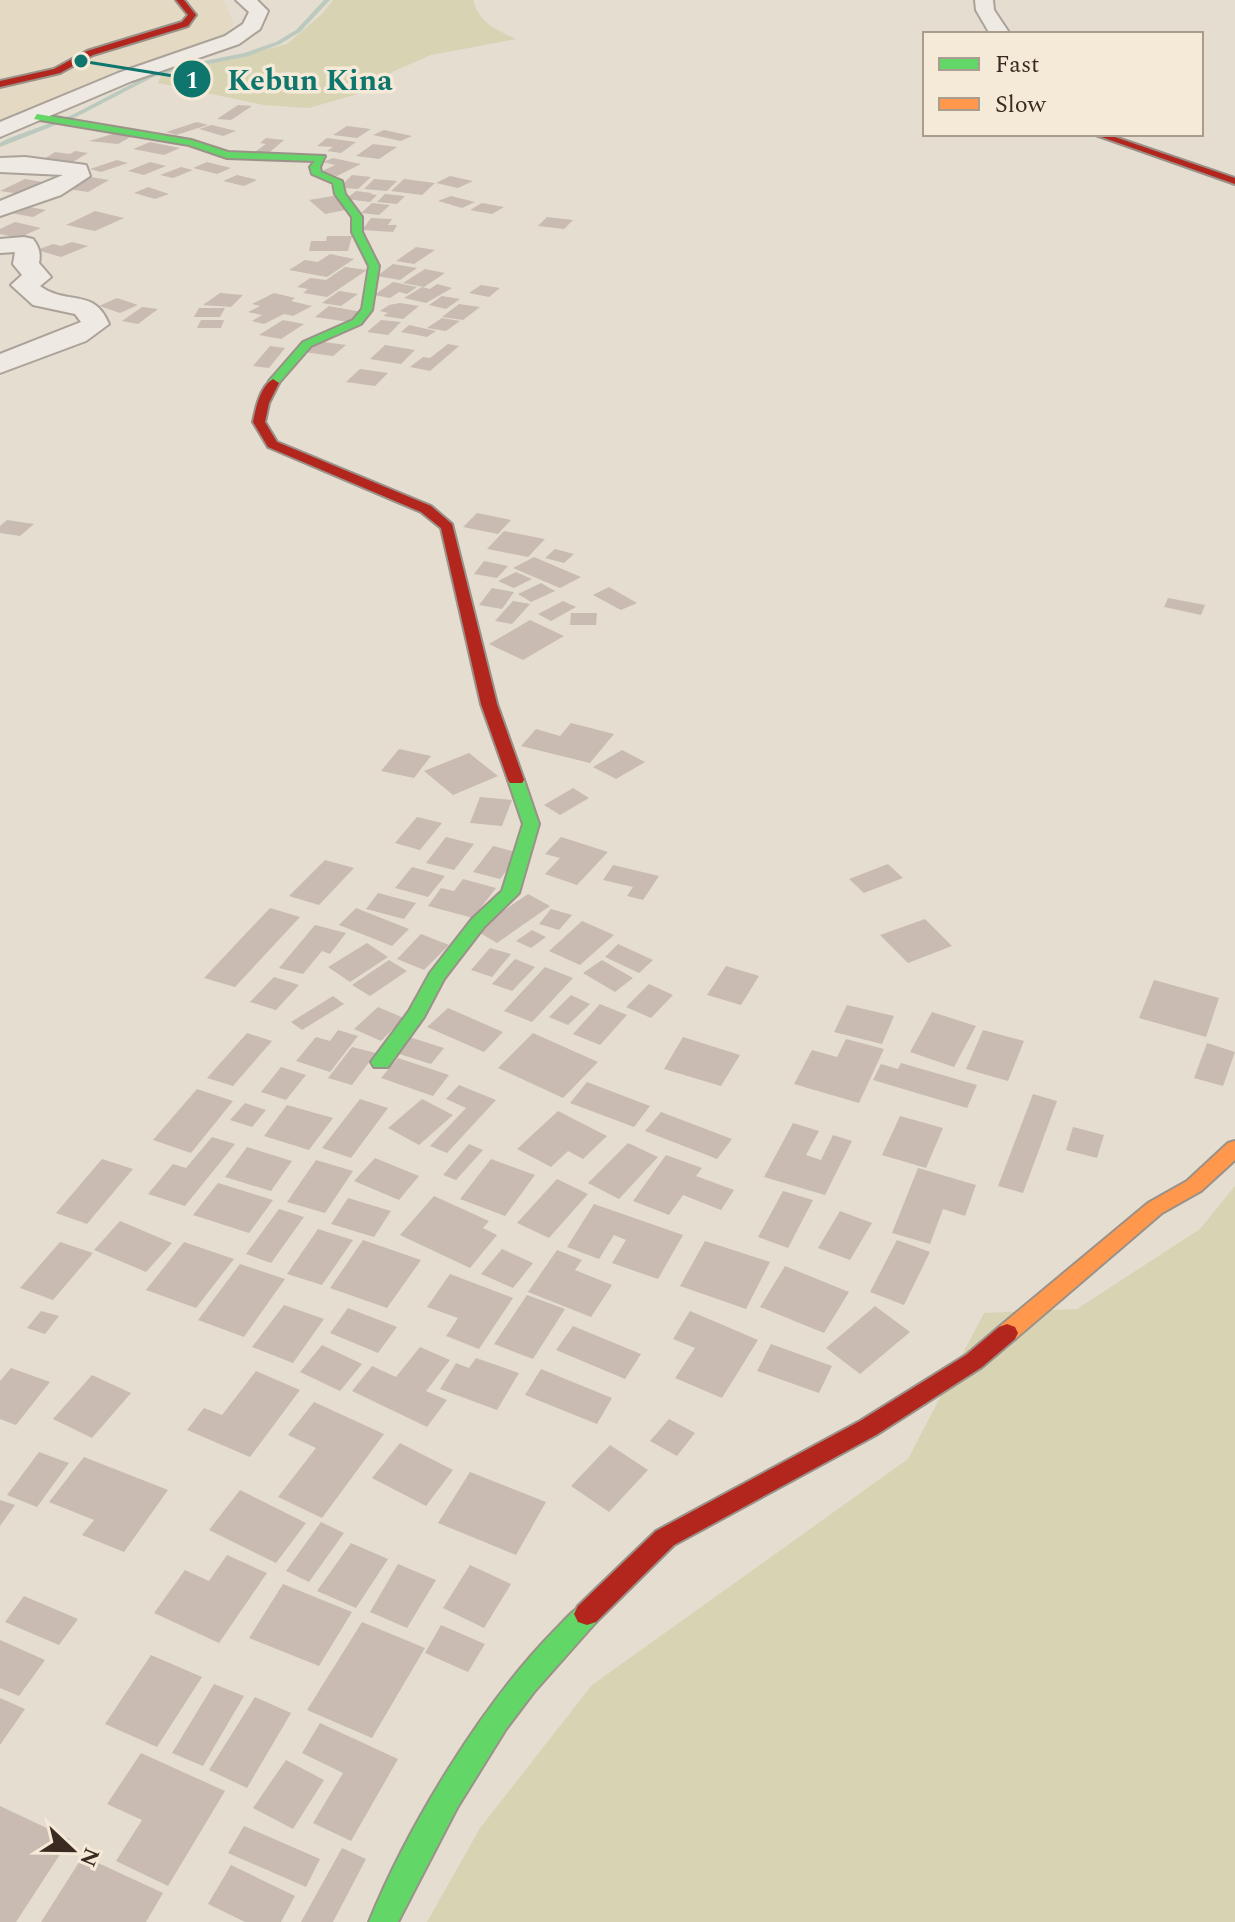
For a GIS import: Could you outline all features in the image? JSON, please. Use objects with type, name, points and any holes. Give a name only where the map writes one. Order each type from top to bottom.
[{"type":"street","points":[[0,84],[57,71],[90,53],[175,28],[192,15],[180,0]]},
{"type":"street","points":[[0,130],[37,117],[125,77],[240,36],[258,19],[259,11],[245,0]]},
{"type":"street","points":[[984,0],[985,10],[999,32]]},
{"type":"street","points":[[37,117],[191,143],[227,155],[319,156],[322,158],[315,167],[317,174],[337,181],[340,194],[353,207],[357,217],[357,232],[374,266],[367,310],[357,322],[307,344],[277,376],[263,403],[259,422],[272,444],[426,509],[447,527],[489,704],[531,824],[510,893],[478,923],[444,966],[417,1013],[381,1062]]},
{"type":"street","points":[[1103,136],[1235,181]]},
{"type":"street","points":[[0,165],[25,164],[78,170],[78,176],[53,190],[0,209]]},
{"type":"street","points":[[0,246],[24,244],[28,254],[26,264],[38,277],[24,285],[32,295],[68,307],[81,306],[91,313],[95,324],[88,331],[0,365]]},
{"type":"street","points":[[383,1922],[437,1814],[512,1697],[551,1648],[647,1553],[665,1538],[868,1428],[974,1361],[1028,1312],[1155,1208],[1194,1186],[1235,1148]]},
{"type":"shaded area","points":[[0,0],[223,0],[234,23],[223,37],[0,124]]},
{"type":"shaded area","points":[[333,0],[473,0],[484,20],[516,39],[431,55],[392,72],[368,91],[309,108],[264,105],[158,83],[161,76],[287,44],[322,14]]},
{"type":"shaded area","points":[[1235,1186],[1235,1922],[427,1922],[480,1828],[592,1685],[908,1459],[984,1313],[1077,1309],[1200,1229]]},
{"type":"building","points":[[238,105],[252,106],[231,120],[217,119]]},
{"type":"building","points":[[197,122],[208,125],[176,135],[166,132]]},
{"type":"building","points":[[212,125],[236,131],[223,136],[199,129]]},
{"type":"building","points":[[347,126],[371,129],[357,138],[333,135]]},
{"type":"building","points":[[384,130],[412,136],[401,141],[373,135]]},
{"type":"building","points":[[116,133],[134,135],[118,144],[89,141]]},
{"type":"building","points":[[266,138],[284,140],[270,152],[255,152],[266,144],[260,143]]},
{"type":"building","points":[[327,138],[356,142],[341,153],[327,151],[333,147],[317,146]]},
{"type":"building","points":[[150,142],[180,148],[164,155],[133,149]]},
{"type":"building","points":[[373,144],[397,147],[379,159],[356,156]]},
{"type":"building","points":[[75,151],[88,153],[71,163],[44,159],[55,152],[70,154]]},
{"type":"building","points":[[333,158],[361,164],[337,176],[320,172],[335,165],[323,162]]},
{"type":"building","points":[[117,160],[128,163],[101,172],[90,169]]},
{"type":"building","points":[[150,162],[166,166],[144,175],[128,171]]},
{"type":"building","points":[[207,162],[231,168],[217,174],[193,168]]},
{"type":"building","points":[[181,167],[193,170],[173,178],[160,175]]},
{"type":"building","points":[[237,175],[257,180],[244,186],[223,181]]},
{"type":"building","points":[[352,175],[371,177],[358,189],[344,188],[343,184]]},
{"type":"building","points":[[450,176],[473,181],[458,188],[436,183]]},
{"type":"building","points":[[90,177],[109,180],[88,192],[68,189]]},
{"type":"building","points":[[25,179],[54,184],[20,194],[0,191]]},
{"type":"building","points":[[374,179],[397,181],[387,191],[364,189]]},
{"type":"building","points":[[404,179],[435,183],[422,195],[391,191]]},
{"type":"building","points":[[148,187],[169,194],[155,199],[134,193]]},
{"type":"building","points":[[356,191],[377,195],[370,202],[346,199]]},
{"type":"building","points":[[385,194],[405,196],[397,204],[377,202]]},
{"type":"building","points":[[333,196],[350,209],[325,214],[309,200]]},
{"type":"building","points":[[451,196],[475,202],[462,208],[438,201]]},
{"type":"building","points":[[372,203],[390,205],[379,215],[361,213]]},
{"type":"building","points":[[482,203],[504,207],[492,214],[470,210]]},
{"type":"building","points":[[24,206],[46,210],[33,217],[10,213]]},
{"type":"building","points":[[95,211],[124,218],[95,231],[66,225]]},
{"type":"building","points":[[547,217],[573,220],[564,229],[538,226]]},
{"type":"building","points":[[371,218],[392,219],[388,225],[397,225],[393,232],[362,230]]},
{"type":"building","points":[[15,222],[41,228],[18,238],[0,234],[0,229]]},
{"type":"building","points":[[327,236],[352,236],[348,251],[309,251],[311,241],[326,241]]},
{"type":"building","points":[[72,242],[88,246],[61,257],[37,250],[53,244],[61,246]]},
{"type":"building","points":[[416,247],[435,250],[414,264],[396,261]]},
{"type":"building","points":[[330,254],[354,259],[327,277],[289,270],[305,260],[318,262]]},
{"type":"building","points":[[393,264],[417,268],[400,280],[377,276]]},
{"type":"building","points":[[345,267],[367,270],[327,297],[303,293],[308,289],[297,287],[310,278],[326,280]]},
{"type":"building","points":[[425,269],[445,273],[424,287],[403,283]]},
{"type":"building","points":[[393,282],[417,287],[407,294],[399,292],[390,298],[374,295]]},
{"type":"building","points":[[437,284],[452,288],[426,303],[404,298],[422,287],[430,289]]},
{"type":"building","points":[[481,285],[500,288],[489,297],[469,293]]},
{"type":"building","points":[[339,291],[358,294],[341,306],[322,303]]},
{"type":"building","points":[[220,293],[243,295],[231,307],[203,305]]},
{"type":"building","points":[[274,293],[312,306],[293,316],[284,314],[264,324],[252,321],[262,315],[248,312],[260,306],[252,304]]},
{"type":"building","points":[[442,296],[460,299],[446,309],[429,305]]},
{"type":"building","points":[[117,298],[138,305],[120,313],[99,306]]},
{"type":"building","points":[[459,304],[480,307],[463,320],[442,317]]},
{"type":"building","points":[[389,305],[419,306],[403,319],[383,316],[388,313],[380,311]]},
{"type":"building","points":[[329,306],[362,312],[349,322],[315,317]]},
{"type":"building","points":[[142,307],[158,309],[138,324],[122,321]]},
{"type":"building","points":[[199,308],[225,308],[220,317],[194,317]]},
{"type":"building","points":[[442,318],[460,321],[446,331],[427,328]]},
{"type":"building","points":[[201,320],[224,320],[221,328],[197,328]]},
{"type":"building","points":[[283,320],[304,324],[281,339],[259,335]]},
{"type":"building","points":[[381,320],[401,322],[388,335],[367,332]]},
{"type":"building","points":[[409,325],[436,331],[427,337],[401,332]]},
{"type":"building","points":[[317,341],[346,345],[333,356],[304,352]]},
{"type":"building","points":[[448,344],[459,346],[430,371],[410,367],[423,357],[430,358]]},
{"type":"building","points":[[385,345],[415,350],[401,364],[370,359]]},
{"type":"building","points":[[270,346],[285,348],[269,368],[253,366]]},
{"type":"building","points":[[360,369],[388,373],[375,386],[346,382]]},
{"type":"building","points":[[477,513],[511,520],[498,534],[463,527]]},
{"type":"building","points":[[7,520],[34,524],[20,536],[0,533],[0,526]]},
{"type":"building","points":[[504,531],[545,539],[528,557],[487,549]]},
{"type":"building","points":[[555,549],[574,554],[564,563],[545,558]]},
{"type":"building","points":[[534,557],[581,577],[560,588],[513,568]]},
{"type":"building","points":[[484,561],[508,566],[497,578],[474,574]]},
{"type":"building","points":[[516,572],[532,579],[514,588],[498,581]]},
{"type":"building","points":[[541,583],[555,591],[531,602],[518,594]]},
{"type":"building","points":[[609,587],[637,603],[621,610],[593,595]]},
{"type":"building","points":[[492,588],[514,592],[502,609],[479,605]]},
{"type":"building","points":[[1168,598],[1205,605],[1201,615],[1164,607]]},
{"type":"building","points":[[513,601],[530,604],[512,624],[495,621]]},
{"type":"building","points":[[563,601],[576,607],[551,621],[538,614]]},
{"type":"building","points":[[571,613],[597,613],[596,625],[570,625]]},
{"type":"building","points":[[530,620],[564,636],[523,660],[489,644]]},
{"type":"building","points":[[571,723],[614,734],[590,763],[521,746],[536,729],[560,736]]},
{"type":"building","points":[[399,749],[431,756],[414,778],[381,771]]},
{"type":"building","points":[[622,750],[645,762],[616,779],[593,767]]},
{"type":"building","points":[[469,753],[498,776],[453,795],[424,771]]},
{"type":"building","points":[[573,788],[589,798],[560,815],[544,805]]},
{"type":"building","points":[[480,797],[512,800],[502,826],[470,823]]},
{"type":"building","points":[[417,817],[442,823],[420,850],[395,843]]},
{"type":"building","points":[[446,837],[474,844],[454,870],[426,863]]},
{"type":"building","points":[[561,837],[608,852],[577,885],[545,874],[560,858],[545,854]]},
{"type":"building","points":[[493,846],[520,853],[500,879],[473,872]]},
{"type":"building","points":[[325,860],[354,868],[319,905],[289,896]]},
{"type":"building","points":[[888,864],[903,878],[864,893],[849,879]]},
{"type":"building","points":[[613,865],[659,876],[643,900],[627,896],[633,887],[603,880]]},
{"type":"building","points":[[412,867],[445,876],[428,897],[395,888]]},
{"type":"building","points":[[463,879],[496,888],[473,918],[428,906],[441,888],[454,891]]},
{"type":"building","points":[[378,893],[416,903],[404,919],[366,909]]},
{"type":"building","points":[[528,894],[550,906],[497,943],[475,930]]},
{"type":"building","points":[[270,908],[300,917],[235,987],[204,978]]},
{"type":"building","points":[[356,908],[409,929],[392,946],[339,925]]},
{"type":"building","points":[[551,909],[572,915],[559,930],[539,924]]},
{"type":"building","points":[[925,919],[952,946],[908,963],[880,935]]},
{"type":"building","points":[[582,921],[614,935],[580,965],[549,951]]},
{"type":"building","points":[[315,925],[346,933],[330,954],[322,951],[303,974],[279,968]]},
{"type":"building","points":[[532,930],[546,937],[531,948],[516,941]]},
{"type":"building","points":[[421,934],[449,945],[424,970],[397,959]]},
{"type":"building","points":[[367,943],[388,957],[350,982],[328,967]]},
{"type":"building","points":[[618,944],[653,960],[639,973],[605,957]]},
{"type":"building","points":[[490,948],[511,954],[492,977],[471,970]]},
{"type":"building","points":[[515,959],[535,967],[512,991],[492,984]]},
{"type":"building","points":[[389,960],[407,971],[370,996],[352,985]]},
{"type":"building","points":[[602,960],[633,978],[615,992],[583,973]]},
{"type":"building","points":[[726,966],[759,976],[741,1005],[707,995]]},
{"type":"building","points":[[545,967],[573,978],[532,1022],[504,1011]]},
{"type":"building","points":[[274,977],[299,985],[276,1010],[250,1002]]},
{"type":"building","points":[[1154,980],[1219,998],[1206,1037],[1139,1018]]},
{"type":"building","points":[[649,984],[673,995],[651,1018],[626,1007]]},
{"type":"building","points":[[571,995],[590,1004],[568,1025],[549,1017]]},
{"type":"building","points":[[333,996],[344,1004],[302,1030],[291,1022]]},
{"type":"building","points":[[600,1004],[627,1015],[600,1045],[573,1034]]},
{"type":"building","points":[[847,1005],[894,1016],[882,1044],[834,1032]]},
{"type":"building","points":[[378,1007],[404,1018],[381,1041],[354,1029]]},
{"type":"building","points":[[448,1008],[503,1032],[484,1052],[427,1027]]},
{"type":"building","points":[[932,1012],[976,1026],[954,1067],[910,1052]]},
{"type":"building","points":[[338,1030],[358,1036],[330,1072],[296,1061],[316,1037],[330,1041]]},
{"type":"building","points":[[983,1030],[1024,1041],[1008,1081],[966,1069]]},
{"type":"building","points":[[247,1033],[272,1041],[233,1086],[207,1078]]},
{"type":"building","points":[[533,1033],[598,1062],[563,1098],[498,1068]]},
{"type":"building","points":[[409,1037],[444,1048],[431,1064],[396,1053]]},
{"type":"building","points":[[683,1037],[740,1055],[721,1086],[664,1069]]},
{"type":"building","points":[[846,1039],[884,1049],[859,1103],[794,1084],[812,1050],[837,1057]]},
{"type":"building","points":[[1207,1043],[1235,1052],[1223,1086],[1194,1078]]},
{"type":"building","points":[[352,1047],[376,1053],[352,1085],[328,1078]]},
{"type":"building","points":[[398,1058],[449,1075],[433,1096],[381,1078]]},
{"type":"building","points":[[901,1063],[977,1085],[967,1108],[873,1080],[881,1064],[898,1069]]},
{"type":"building","points":[[281,1067],[306,1075],[286,1100],[261,1092]]},
{"type":"building","points":[[587,1082],[650,1106],[634,1127],[570,1103]]},
{"type":"building","points":[[459,1085],[496,1100],[447,1153],[430,1146],[466,1108],[446,1099]]},
{"type":"building","points":[[197,1089],[233,1101],[191,1153],[153,1140]]},
{"type":"building","points":[[1033,1094],[1057,1101],[1023,1193],[998,1186]]},
{"type":"building","points":[[360,1099],[388,1108],[351,1158],[322,1148]]},
{"type":"building","points":[[422,1099],[453,1115],[419,1145],[388,1128]]},
{"type":"building","points":[[245,1103],[266,1110],[252,1127],[230,1120]]},
{"type":"building","points":[[287,1105],[333,1118],[309,1150],[264,1136]]},
{"type":"building","points":[[558,1111],[607,1136],[583,1159],[568,1151],[551,1167],[517,1149]]},
{"type":"building","points":[[661,1112],[732,1139],[717,1159],[645,1131]]},
{"type":"building","points":[[900,1116],[943,1128],[926,1168],[882,1155]]},
{"type":"building","points":[[793,1123],[819,1131],[806,1155],[821,1160],[833,1135],[852,1141],[825,1195],[764,1177]]},
{"type":"building","points":[[1073,1127],[1104,1135],[1097,1158],[1066,1150]]},
{"type":"building","points":[[212,1137],[235,1144],[185,1206],[148,1194],[173,1164],[186,1168]]},
{"type":"building","points":[[628,1143],[658,1157],[619,1199],[588,1183]]},
{"type":"building","points":[[469,1144],[483,1150],[456,1180],[443,1175]]},
{"type":"building","points":[[247,1147],[292,1161],[271,1191],[225,1177]]},
{"type":"building","points":[[666,1155],[702,1168],[696,1176],[734,1190],[721,1210],[683,1195],[669,1215],[633,1201]]},
{"type":"building","points":[[375,1158],[419,1176],[399,1200],[354,1181]]},
{"type":"building","points":[[102,1159],[133,1169],[87,1224],[56,1213]]},
{"type":"building","points":[[491,1159],[535,1175],[505,1216],[460,1199]]},
{"type":"building","points":[[316,1160],[353,1171],[325,1213],[287,1202]]},
{"type":"building","points":[[918,1168],[976,1185],[965,1216],[943,1209],[930,1244],[892,1233]]},
{"type":"building","points":[[557,1179],[588,1194],[549,1238],[517,1223]]},
{"type":"building","points":[[218,1183],[273,1200],[249,1233],[193,1215]]},
{"type":"building","points":[[783,1191],[813,1200],[788,1248],[758,1237]]},
{"type":"building","points":[[434,1196],[489,1221],[483,1228],[497,1235],[470,1268],[400,1235]]},
{"type":"building","points":[[348,1198],[391,1211],[374,1237],[331,1224]]},
{"type":"building","points":[[594,1204],[683,1235],[658,1279],[612,1263],[626,1240],[614,1235],[599,1259],[567,1247]]},
{"type":"building","points":[[279,1209],[304,1217],[271,1263],[246,1254]]},
{"type":"building","points":[[840,1211],[872,1223],[850,1260],[818,1248]]},
{"type":"building","points":[[120,1221],[172,1243],[146,1272],[94,1250]]},
{"type":"building","points":[[318,1229],[353,1240],[322,1285],[287,1274]]},
{"type":"building","points":[[363,1240],[421,1260],[387,1308],[330,1288]]},
{"type":"building","points":[[897,1240],[930,1252],[904,1305],[870,1292]]},
{"type":"building","points":[[705,1241],[770,1262],[746,1309],[680,1286]]},
{"type":"building","points":[[60,1242],[93,1253],[53,1300],[20,1288]]},
{"type":"building","points":[[184,1242],[234,1259],[196,1308],[146,1290]]},
{"type":"building","points":[[502,1249],[533,1263],[513,1288],[481,1274]]},
{"type":"building","points":[[557,1250],[582,1260],[575,1270],[612,1285],[591,1317],[528,1292]]},
{"type":"building","points":[[240,1264],[285,1279],[244,1337],[198,1320]]},
{"type":"building","points":[[785,1266],[849,1292],[824,1333],[760,1307]]},
{"type":"building","points":[[450,1274],[513,1298],[479,1349],[446,1336],[458,1318],[427,1307]]},
{"type":"building","points":[[527,1295],[565,1309],[533,1359],[494,1344]]},
{"type":"building","points":[[284,1305],[324,1319],[293,1363],[252,1347]]},
{"type":"building","points":[[875,1306],[910,1332],[860,1374],[826,1348]]},
{"type":"building","points":[[348,1308],[397,1327],[378,1353],[330,1333]]},
{"type":"building","points":[[41,1311],[59,1316],[45,1334],[27,1328]]},
{"type":"building","points":[[690,1311],[758,1340],[722,1398],[675,1378],[695,1348],[673,1339]]},
{"type":"building","points":[[573,1326],[641,1354],[625,1379],[556,1350]]},
{"type":"building","points":[[771,1344],[832,1366],[819,1393],[757,1371]]},
{"type":"building","points":[[322,1345],[362,1364],[340,1391],[300,1372]]},
{"type":"building","points":[[420,1347],[450,1360],[426,1391],[447,1400],[427,1427],[352,1391],[372,1366],[396,1377]]},
{"type":"building","points":[[476,1358],[519,1373],[497,1410],[440,1389],[456,1363],[469,1368]]},
{"type":"building","points":[[11,1368],[50,1382],[16,1425],[0,1419],[0,1381]]},
{"type":"building","points":[[541,1369],[612,1398],[597,1424],[525,1395]]},
{"type":"building","points":[[256,1371],[300,1390],[250,1457],[187,1430],[204,1408],[222,1415]]},
{"type":"building","points":[[92,1375],[131,1393],[92,1438],[53,1419]]},
{"type":"building","points":[[314,1402],[384,1434],[322,1518],[278,1497],[316,1448],[288,1435]]},
{"type":"building","points":[[669,1419],[695,1433],[677,1456],[650,1441]]},
{"type":"building","points":[[400,1443],[453,1470],[426,1506],[372,1478]]},
{"type":"building","points":[[610,1445],[648,1470],[609,1512],[571,1486]]},
{"type":"building","points":[[39,1452],[69,1463],[37,1507],[7,1495]]},
{"type":"building","points":[[84,1457],[168,1490],[124,1552],[82,1535],[94,1520],[49,1502]]},
{"type":"building","points":[[470,1472],[546,1502],[516,1555],[438,1523]]},
{"type":"building","points":[[240,1490],[306,1523],[276,1563],[209,1530]]},
{"type":"building","points":[[0,1500],[15,1505],[0,1526]]},
{"type":"building","points":[[321,1522],[344,1533],[309,1582],[286,1571]]},
{"type":"building","points":[[351,1543],[388,1559],[356,1608],[317,1591]]},
{"type":"building","points":[[227,1555],[267,1573],[219,1643],[154,1613],[185,1570],[209,1581]]},
{"type":"building","points":[[398,1564],[436,1580],[407,1628],[370,1612]]},
{"type":"building","points":[[470,1565],[511,1584],[484,1628],[443,1608]]},
{"type":"building","points":[[283,1584],[352,1612],[319,1666],[249,1638]]},
{"type":"building","points":[[24,1596],[78,1619],[59,1645],[5,1622]]},
{"type":"building","points":[[362,1622],[425,1648],[372,1738],[307,1710]]},
{"type":"building","points":[[441,1625],[485,1644],[468,1672],[425,1653]]},
{"type":"building","points":[[0,1640],[45,1660],[19,1696],[0,1688]]},
{"type":"building","points":[[151,1655],[202,1677],[157,1747],[105,1724]]},
{"type":"building","points":[[214,1684],[244,1696],[203,1766],[172,1753]]},
{"type":"building","points":[[255,1697],[291,1713],[247,1788],[209,1770]]},
{"type":"building","points":[[0,1698],[25,1709],[0,1745]]},
{"type":"building","points":[[320,1723],[398,1759],[351,1841],[313,1823],[343,1773],[302,1753]]},
{"type":"building","points":[[141,1753],[225,1791],[168,1886],[116,1861],[142,1820],[107,1804]]},
{"type":"building","points":[[286,1760],[324,1780],[293,1829],[253,1808]]},
{"type":"building","points":[[0,1806],[70,1839],[16,1922],[0,1922]]},
{"type":"building","points":[[244,1826],[320,1859],[306,1887],[228,1853]]},
{"type":"building","points":[[342,1848],[366,1859],[333,1922],[301,1922]]},
{"type":"building","points":[[83,1856],[163,1893],[146,1922],[41,1922]]},
{"type":"building","points":[[231,1865],[295,1896],[281,1922],[245,1922],[208,1904]]},
{"type":"waterway","points":[[0,145],[74,116],[151,76],[246,55],[278,43],[298,31],[327,0]]},
{"type":"traffic: fast","points":[[37,117],[191,143],[227,155],[322,158],[315,167],[317,174],[337,181],[340,194],[357,217],[357,232],[374,266],[367,310],[357,322],[307,344],[273,383]]},
{"type":"traffic: fast","points":[[381,1062],[417,1013],[436,977],[478,923],[510,893],[531,824],[516,780]]},
{"type":"traffic: fast","points":[[383,1922],[425,1839],[497,1720],[524,1683],[587,1614]]},
{"type":"traffic: slow","points":[[1007,1333],[1155,1208],[1194,1186],[1235,1148]]},
{"type":"traffic: jam","points":[[0,84],[57,71],[90,53],[185,24],[192,15],[180,0]]},
{"type":"traffic: jam","points":[[1103,136],[1235,181]]},
{"type":"traffic: jam","points":[[273,383],[263,403],[259,422],[272,444],[426,509],[447,527],[489,704],[516,780]]},
{"type":"traffic: jam","points":[[587,1614],[665,1538],[868,1428],[974,1361],[1007,1333]]},
{"type":"place","name":"Kebun Kina","points":[[81,61]]}]
